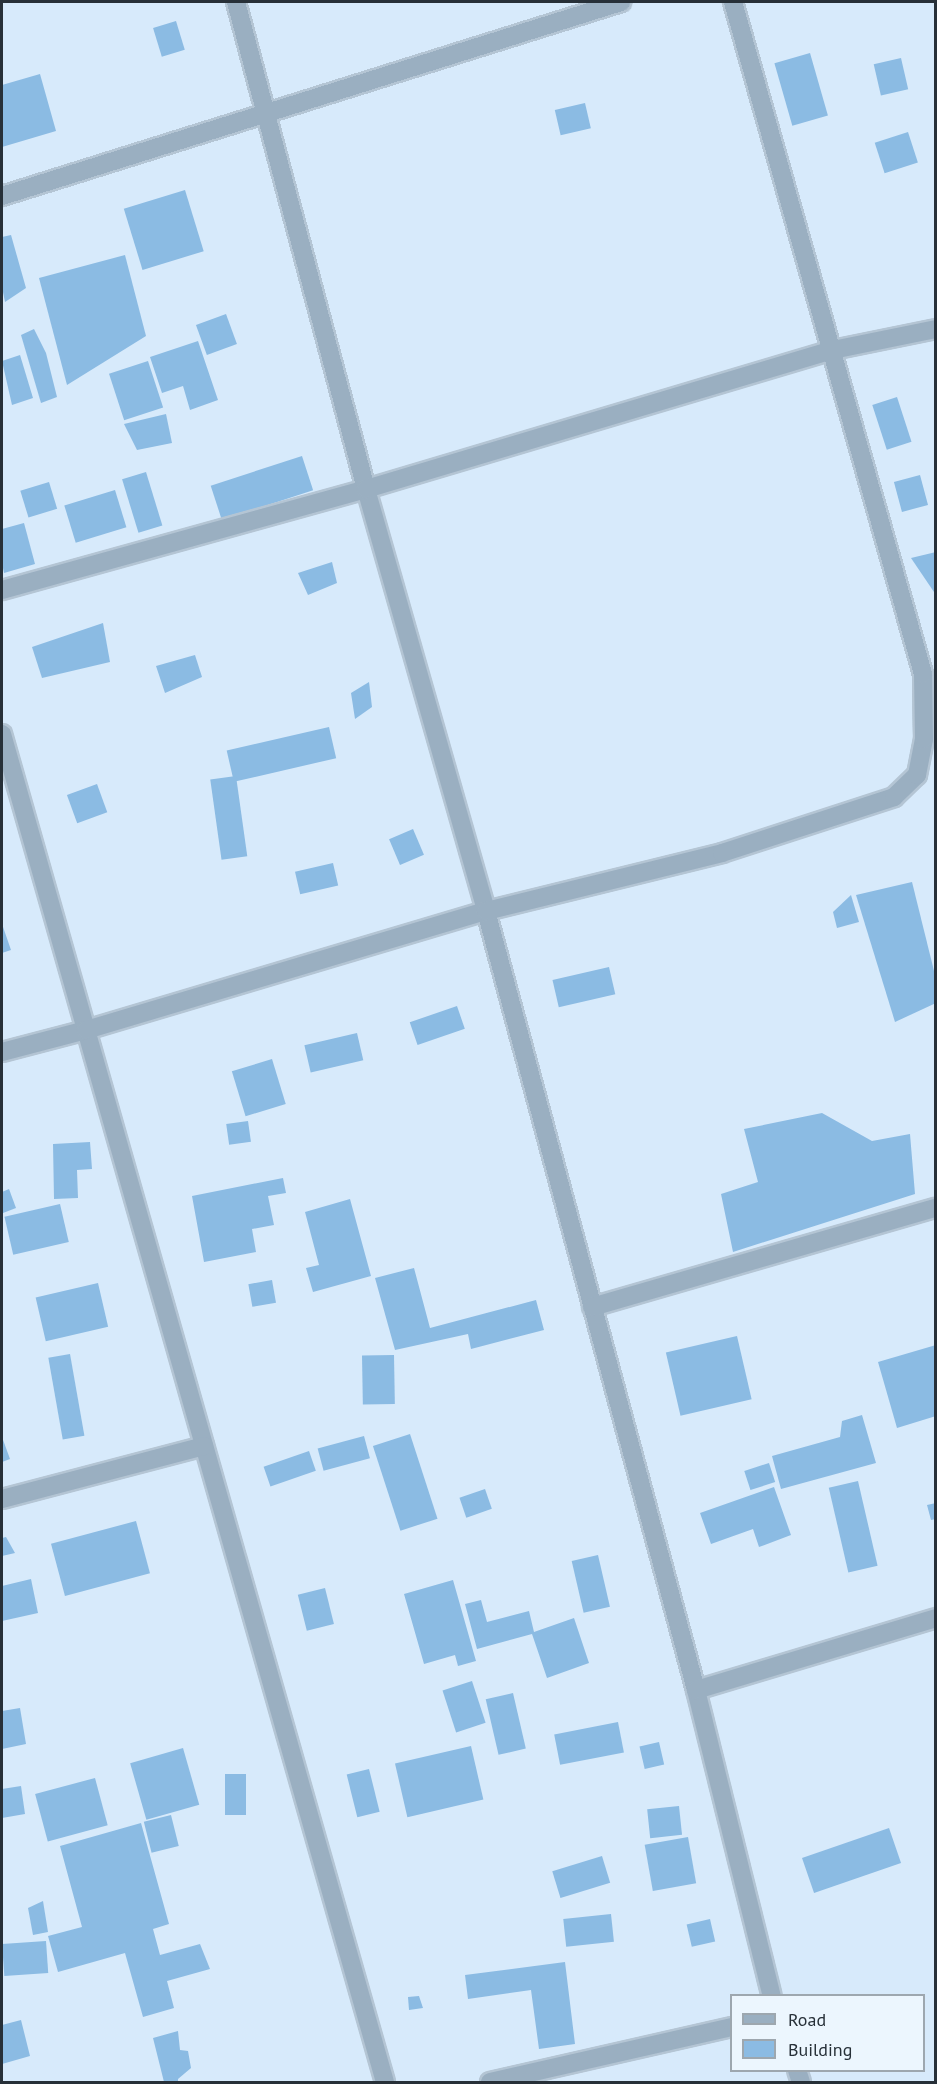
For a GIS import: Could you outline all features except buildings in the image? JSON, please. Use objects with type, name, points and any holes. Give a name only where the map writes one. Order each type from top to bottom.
[{"type":"street","points":[[236,2],[366,489],[486,911],[696,1690],[772,1994]]},
{"type":"street","points":[[2,196],[621,2]]},
{"type":"street","points":[[2,1052],[86,1030],[486,911],[722,853],[894,797],[917,775],[924,739],[923,674],[733,2]]},
{"type":"street","points":[[2,590],[366,489],[833,350],[936,329]]},
{"type":"street","points":[[2,734],[385,2082]]},
{"type":"street","points":[[592,1307],[936,1208]]},
{"type":"street","points":[[2,1499],[204,1446]]},
{"type":"street","points":[[696,1690],[936,1618]]},
{"type":"street","points":[[490,2082],[730,2027]]}]
